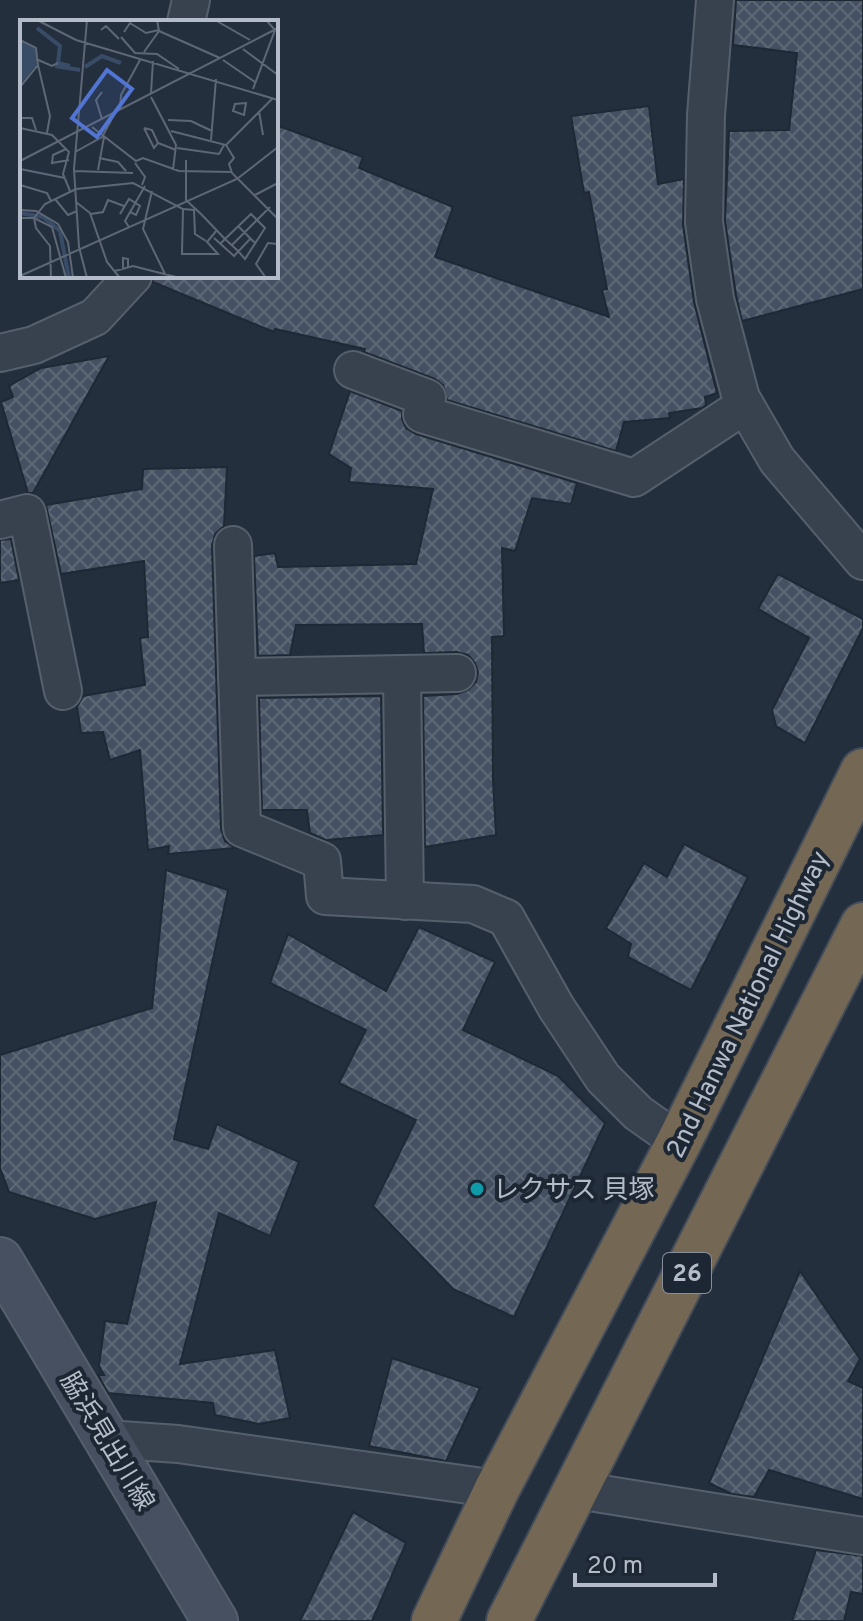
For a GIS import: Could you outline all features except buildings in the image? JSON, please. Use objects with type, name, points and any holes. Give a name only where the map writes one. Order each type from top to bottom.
[{"type":"highway","name":"2nd Hanwa National Highway","points":[[434,1621],[497,1489],[679,1142],[863,771]]},
{"type":"highway","name":"26","points":[[509,1621],[863,925]]},
{"type":"street","points":[[186,20],[191,0]]},
{"type":"street","points":[[715,0],[706,115],[704,222],[715,299],[741,398],[777,460],[863,561]]},
{"type":"street","points":[[0,353],[34,345],[95,317],[131,278]]},
{"type":"street","points":[[353,370],[427,398],[422,414],[634,478],[745,405]]},
{"type":"street","points":[[0,520],[27,513],[63,691]]},
{"type":"street","points":[[233,545],[242,828],[322,861],[325,896],[473,904],[506,918],[556,1007],[603,1078],[638,1113],[679,1142]]},
{"type":"street","points":[[237,677],[457,673]]},
{"type":"street","points":[[402,674],[405,901]]},
{"type":"street","name":"脇浜見出川線","points":[[0,1260],[215,1621]]},
{"type":"street","points":[[106,1439],[178,1444],[497,1489]]},
{"type":"street","points":[[577,1490],[863,1536]]},
{"type":"place","name":"レクサス 貝塚","points":[[477,1189]]}]
